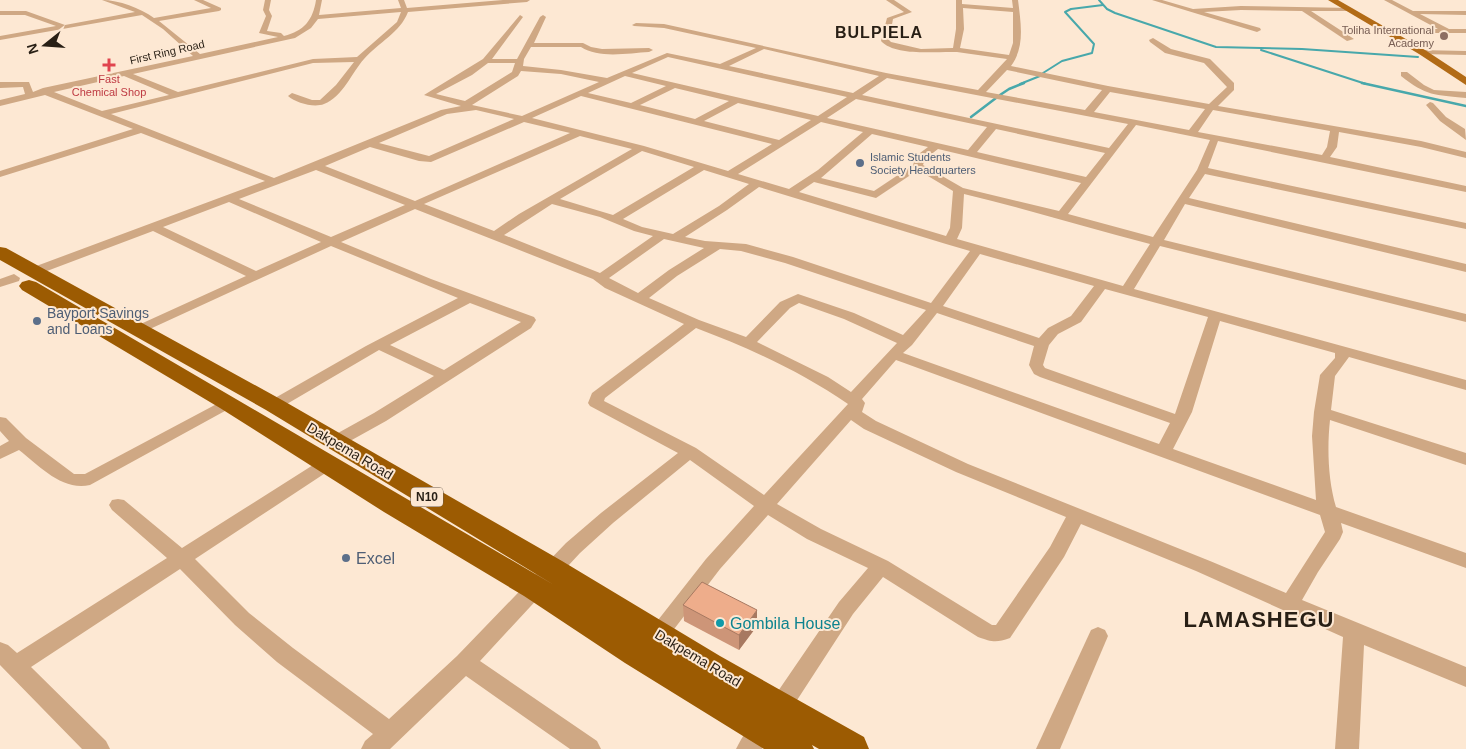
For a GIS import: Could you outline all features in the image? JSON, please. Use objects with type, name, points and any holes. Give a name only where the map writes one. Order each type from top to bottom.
[{"type":"highway","name":"Dakpema Road","points":[[0,252],[12,275],[228,403],[331,453],[544,579],[658,635],[851,749]]},
{"type":"highway","name":"Dakpema Road","points":[[12,275],[139,330],[274,405],[331,453]]},
{"type":"highway","name":"Dakpema Road","points":[[544,579],[636,653],[755,739],[796,749]]},
{"type":"main road","points":[[1332,0],[1422,52],[1466,82]]},
{"type":"street","points":[[107,0],[143,13],[198,56]]},
{"type":"street","points":[[153,20],[219,9],[197,0]]},
{"type":"street","points":[[268,0],[266,10],[268,16],[264,27],[264,35],[298,34]]},
{"type":"street","points":[[319,0],[316,17],[405,12],[527,0]]},
{"type":"street","points":[[292,96],[316,103],[324,102],[334,93],[359,59],[400,23],[405,12],[401,2],[431,0]]},
{"type":"street","points":[[890,0],[909,12],[890,18],[885,41],[895,46],[921,51],[956,50],[1013,58]]},
{"type":"street","points":[[980,93],[1006,67],[1018,48],[1015,0]]},
{"type":"street","points":[[1155,0],[1257,30]]},
{"type":"street","points":[[1287,0],[1350,39]]},
{"type":"street","points":[[1387,0],[1448,30]]},
{"type":"street","points":[[956,50],[960,29],[959,3],[1016,10]]},
{"type":"street","points":[[1192,11],[1240,8],[1351,10]]},
{"type":"street","points":[[1410,12],[1466,13]]},
{"type":"street","points":[[0,13],[26,13],[65,27]]},
{"type":"street","points":[[0,38],[143,13]]},
{"type":"street","name":"First Ring Road","points":[[0,103],[43,91],[198,56],[284,39],[298,34],[311,26],[316,17]]},
{"type":"street","points":[[520,17],[486,61],[428,96],[466,106],[486,108],[525,117],[641,148],[977,249],[1466,385]]},
{"type":"street","points":[[12,275],[316,166],[444,112],[466,106],[515,74],[543,17]]},
{"type":"street","points":[[636,25],[664,26],[886,75],[1324,159],[1466,189]]},
{"type":"street","points":[[1387,31],[1466,31]]},
{"type":"street","points":[[1153,40],[1168,51],[1207,61],[1228,81],[1231,88],[1210,107],[1191,134]]},
{"type":"street","points":[[530,45],[583,45],[590,49],[602,51],[649,50]]},
{"type":"street","points":[[723,66],[763,48]]},
{"type":"street","points":[[1422,52],[1466,53]]},
{"type":"street","points":[[368,143],[423,159],[431,159],[667,55],[1110,151]]},
{"type":"street","points":[[101,114],[313,61],[359,59]]},
{"type":"street","points":[[486,61],[520,64],[609,81]]},
{"type":"street","points":[[1006,67],[1210,107],[1465,152]]},
{"type":"street","points":[[125,73],[177,95]]},
{"type":"street","points":[[625,74],[1088,181]]},
{"type":"street","points":[[1404,74],[1420,88],[1431,93],[1466,95]]},
{"type":"street","points":[[730,174],[819,120],[886,75]]},
{"type":"street","points":[[0,85],[26,84],[30,95]]},
{"type":"street","points":[[632,106],[674,85]]},
{"type":"street","points":[[1087,114],[1108,88]]},
{"type":"street","points":[[43,91],[273,181]]},
{"type":"street","points":[[579,93],[781,143]]},
{"type":"street","points":[[696,122],[736,100]]},
{"type":"street","points":[[1430,105],[1443,119],[1462,131],[1466,137]]},
{"type":"street","points":[[1061,216],[1133,123]]},
{"type":"street","points":[[970,154],[994,125]]},
{"type":"street","points":[[1324,159],[1332,147],[1335,129]]},
{"type":"street","points":[[0,174],[140,130]]},
{"type":"street","points":[[791,193],[813,179],[870,131]]},
{"type":"street","points":[[139,330],[331,242],[581,132]]},
{"type":"street","points":[[1126,291],[1202,170],[1216,138]]},
{"type":"street","points":[[813,179],[876,194],[918,166],[920,158],[936,146]]},
{"type":"street","points":[[496,235],[550,200],[641,148]]},
{"type":"street","points":[[316,166],[496,235],[601,278],[610,285],[694,323],[748,343],[823,380],[857,403]]},
{"type":"street","points":[[614,219],[704,166]]},
{"type":"street","points":[[918,166],[959,190],[1061,216],[1097,228],[1466,318]]},
{"type":"street","points":[[1202,170],[1466,226]]},
{"type":"street","points":[[601,278],[668,237],[722,208],[757,182]]},
{"type":"street","points":[[950,241],[956,228],[959,190]]},
{"type":"street","points":[[98,749],[7,659],[181,558],[380,417],[446,376],[529,320],[469,298],[228,198]]},
{"type":"street","points":[[550,200],[668,237],[717,246],[742,247],[789,260],[963,316],[1042,344]]},
{"type":"street","points":[[1182,200],[1466,268]]},
{"type":"street","points":[[152,226],[256,276]]},
{"type":"street","points":[[640,298],[673,273],[717,246]]},
{"type":"street","points":[[857,403],[852,400],[907,342],[962,274],[977,249]]},
{"type":"street","points":[[1102,284],[1076,319],[1053,331],[1042,344],[1036,365],[1039,371],[1179,421]]},
{"type":"street","points":[[274,405],[379,345],[469,298]]},
{"type":"street","points":[[748,343],[785,305],[798,298],[849,316],[907,342]]},
{"type":"street","points":[[1163,451],[1179,421],[1215,316]]},
{"type":"street","points":[[694,323],[598,396],[596,399],[598,404],[690,452],[764,504],[814,534],[881,566],[985,631],[997,634],[1003,632],[1057,552],[1076,515]]},
{"type":"street","points":[[379,345],[446,376]]},
{"type":"street","points":[[1290,604],[1334,532],[1326,509],[1320,465],[1322,412],[1328,375],[1342,359],[1342,351]]},
{"type":"street","points":[[895,355],[1466,561]]},
{"type":"street","points":[[0,422],[20,442],[69,479],[80,481],[90,478],[228,403]]},
{"type":"street","points":[[658,635],[713,564],[764,504],[857,403]]},
{"type":"street","points":[[857,403],[853,414],[876,428],[962,468],[1466,677]]},
{"type":"street","points":[[1322,412],[1466,459]]},
{"type":"street","points":[[0,453],[20,442]]},
{"type":"street","points":[[373,749],[465,663],[544,579],[607,518],[690,452]]},
{"type":"street","points":[[118,505],[181,558],[242,619],[285,655],[390,733]]},
{"type":"street","points":[[780,707],[846,608],[881,566]]},
{"type":"street","points":[[1347,749],[1354,632]]},
{"type":"street","points":[[1048,749],[1098,636]]},
{"type":"street","points":[[465,663],[589,749]]},
{"type":"building","points":[[702,582],[757,610],[739,635],[683,605]]},
{"type":"waterway","points":[[1099,0],[1107,9],[1115,13],[1216,47],[1302,49],[1418,57]]},
{"type":"waterway","points":[[1043,73],[1062,61],[1092,53],[1094,44],[1065,12],[1071,9],[1103,5]]},
{"type":"waterway","points":[[1261,50],[1365,84]]},
{"type":"waterway","points":[[1020,84],[1040,76]]},
{"type":"waterway","points":[[1000,95],[1024,83]]},
{"type":"waterway","points":[[1365,84],[1466,106]]},
{"type":"waterway","points":[[971,117],[996,98]]},
{"type":"place","name":"Toliha International Academy","points":[[1444,36]]},
{"type":"place","name":"Fast Chemical Shop","points":[[109,65]]},
{"type":"place","name":"Islamic Students Society Headquarters","points":[[860,163]]},
{"type":"place","name":"Bayport Savings and Loans","points":[[37,321]]},
{"type":"place","name":"Excel","points":[[346,558]]},
{"type":"place","name":"Gombila House","points":[[720,623]]},
{"type":"district","name":"BULPIELA","points":[[879,32]]},
{"type":"district","name":"LAMASHEGU","points":[[1259,619]]}]
